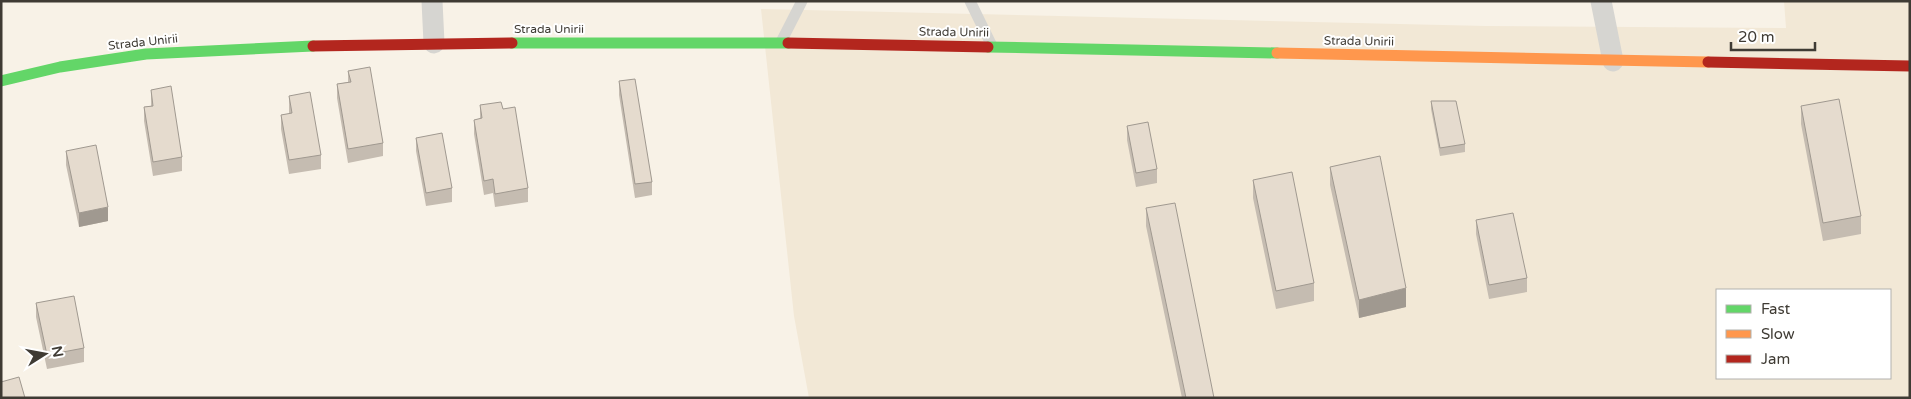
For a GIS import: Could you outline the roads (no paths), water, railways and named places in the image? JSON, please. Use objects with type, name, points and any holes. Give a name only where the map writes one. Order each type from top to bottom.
[{"type":"main road","name":"Strada Unirii","points":[[1,81],[60,67],[146,54],[243,48],[434,43],[781,43],[992,46],[1910,66]]},
{"type":"street","points":[[432,1],[434,43]]},
{"type":"street","points":[[1602,1],[1613,61]]},
{"type":"lane","points":[[781,43],[802,1]]},
{"type":"lane","points":[[970,1],[992,46]]}]
